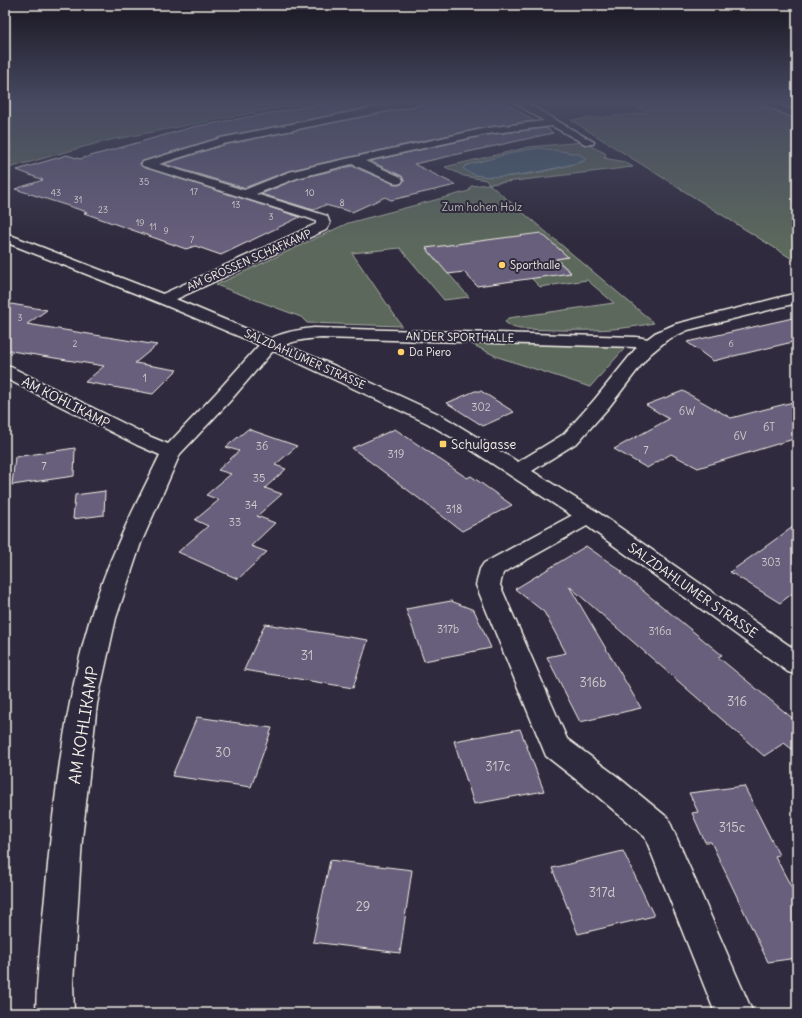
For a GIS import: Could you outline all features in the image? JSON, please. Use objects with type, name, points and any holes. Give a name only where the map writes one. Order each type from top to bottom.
[{"type":"street","name":"AM GROSSEN SCHAFKAMP","points":[[164,299],[321,227],[323,224],[322,219],[313,215],[147,164],[192,150]]},
{"type":"street","points":[[244,194],[304,172],[401,150]]},
{"type":"street","points":[[353,160],[397,180]]},
{"type":"street","name":"SALZDAHLUMER STRASSE","points":[[5,236],[271,343],[434,419],[588,516],[797,665]]},
{"type":"street","points":[[518,471],[571,438],[598,409],[649,344],[664,334],[682,327],[797,298]]},
{"type":"street","name":"AN DER SPORTHALLE","points":[[271,343],[304,334],[331,333],[636,342],[649,344]]},
{"type":"street","name":"AM KOHLIKAMP","points":[[55,1013],[55,983],[66,839],[83,704],[103,618],[129,543],[171,452],[271,343]]},
{"type":"street","name":"AM KOHLIKAMP","points":[[5,371],[144,441],[171,452]]},
{"type":"street","points":[[588,516],[492,569],[488,585],[556,747],[656,828],[734,1013]]},
{"type":"green space","points":[[5,150],[75,150],[5,169]]},
{"type":"green space","points":[[518,150],[598,150],[605,153],[606,156],[604,158],[625,162],[633,167],[489,184],[486,180],[464,176],[445,167]],"holes":[[[559,151],[579,154],[585,158],[584,161],[544,171],[530,174],[503,176],[475,175],[467,165],[483,161]]]},
{"type":"green space","points":[[618,150],[797,150],[797,262]]},
{"type":"green space","name":"Zum hohen Holz","points":[[489,184],[654,323],[604,330],[570,330],[520,329],[512,327],[505,322],[508,318],[614,303],[587,280],[540,287],[531,278],[571,272],[556,259],[568,257],[426,248],[469,297],[444,300],[400,248],[352,253],[402,326],[307,323],[301,317],[216,285],[348,223],[469,191],[471,186]]},
{"type":"green space","points":[[467,342],[621,346],[624,349],[590,387],[498,357]]},
{"type":"water","points":[[549,150],[579,154],[585,158],[584,161],[558,168],[503,177],[486,177],[472,174],[463,168],[467,165],[520,151]]},
{"type":"building","points":[[114,150],[180,150],[140,163],[143,167],[300,217],[221,255],[195,246],[186,249],[84,213],[87,212],[15,189],[43,180],[17,170],[67,155],[80,159]]},
{"type":"building","points":[[209,150],[385,150],[288,171],[244,188],[164,164]]},
{"type":"building","points":[[422,150],[479,150],[414,164],[456,185],[391,200],[385,197],[352,212],[325,205],[314,210],[261,194],[297,179],[352,166],[397,185],[404,181],[402,176],[370,161]]},
{"type":"building","name":"Sporthalle","points":[[541,233],[568,257],[556,259],[571,273],[477,286],[464,272],[448,274],[426,248]]},
{"type":"building","points":[[5,303],[47,310],[27,324],[157,345],[135,363],[177,370],[153,394],[85,382],[104,366],[5,350]]},
{"type":"building","points":[[797,317],[797,341],[713,361],[687,342]]},
{"type":"building","points":[[475,391],[481,391],[514,412],[483,426],[447,403]]},
{"type":"building","points":[[683,391],[731,418],[797,401],[797,438],[698,468],[671,454],[647,468],[614,449],[669,419],[646,405]]},
{"type":"building","points":[[248,429],[297,446],[275,465],[286,469],[265,488],[282,494],[257,516],[275,523],[251,546],[267,552],[238,579],[178,552],[208,526],[195,520],[219,500],[206,495],[231,474],[218,470],[239,451],[226,447]]},
{"type":"building","points":[[395,429],[467,478],[471,476],[512,505],[462,531],[352,448]]},
{"type":"building","points":[[75,448],[74,476],[12,485],[15,457]]},
{"type":"building","points":[[105,491],[104,515],[73,519],[75,495]]},
{"type":"building","points":[[797,524],[797,590],[780,603],[730,572]]},
{"type":"building","points":[[586,546],[623,572],[621,573],[722,655],[718,657],[797,722],[797,753],[784,743],[764,756],[569,586],[641,708],[580,722],[547,657],[566,653],[544,612],[515,589]]},
{"type":"building","points":[[451,601],[474,610],[491,648],[424,661],[406,609]]},
{"type":"building","points":[[265,624],[368,640],[353,688],[244,670]]},
{"type":"building","points":[[197,717],[272,728],[251,787],[172,776]]},
{"type":"building","points":[[520,729],[544,791],[474,804],[454,741]]},
{"type":"building","points":[[744,786],[779,855],[775,856],[797,898],[797,958],[768,962],[711,842],[705,842],[692,813],[698,812],[689,793]]},
{"type":"building","points":[[623,851],[654,916],[578,934],[552,868]]},
{"type":"building","points":[[330,860],[412,870],[400,953],[313,942]]},
{"type":"place","name":"Sporthalle","points":[[502,265]]},
{"type":"place","name":"Da Piero","points":[[401,352]]},
{"type":"place","name":"Schulgasse","points":[[443,444]]}]
